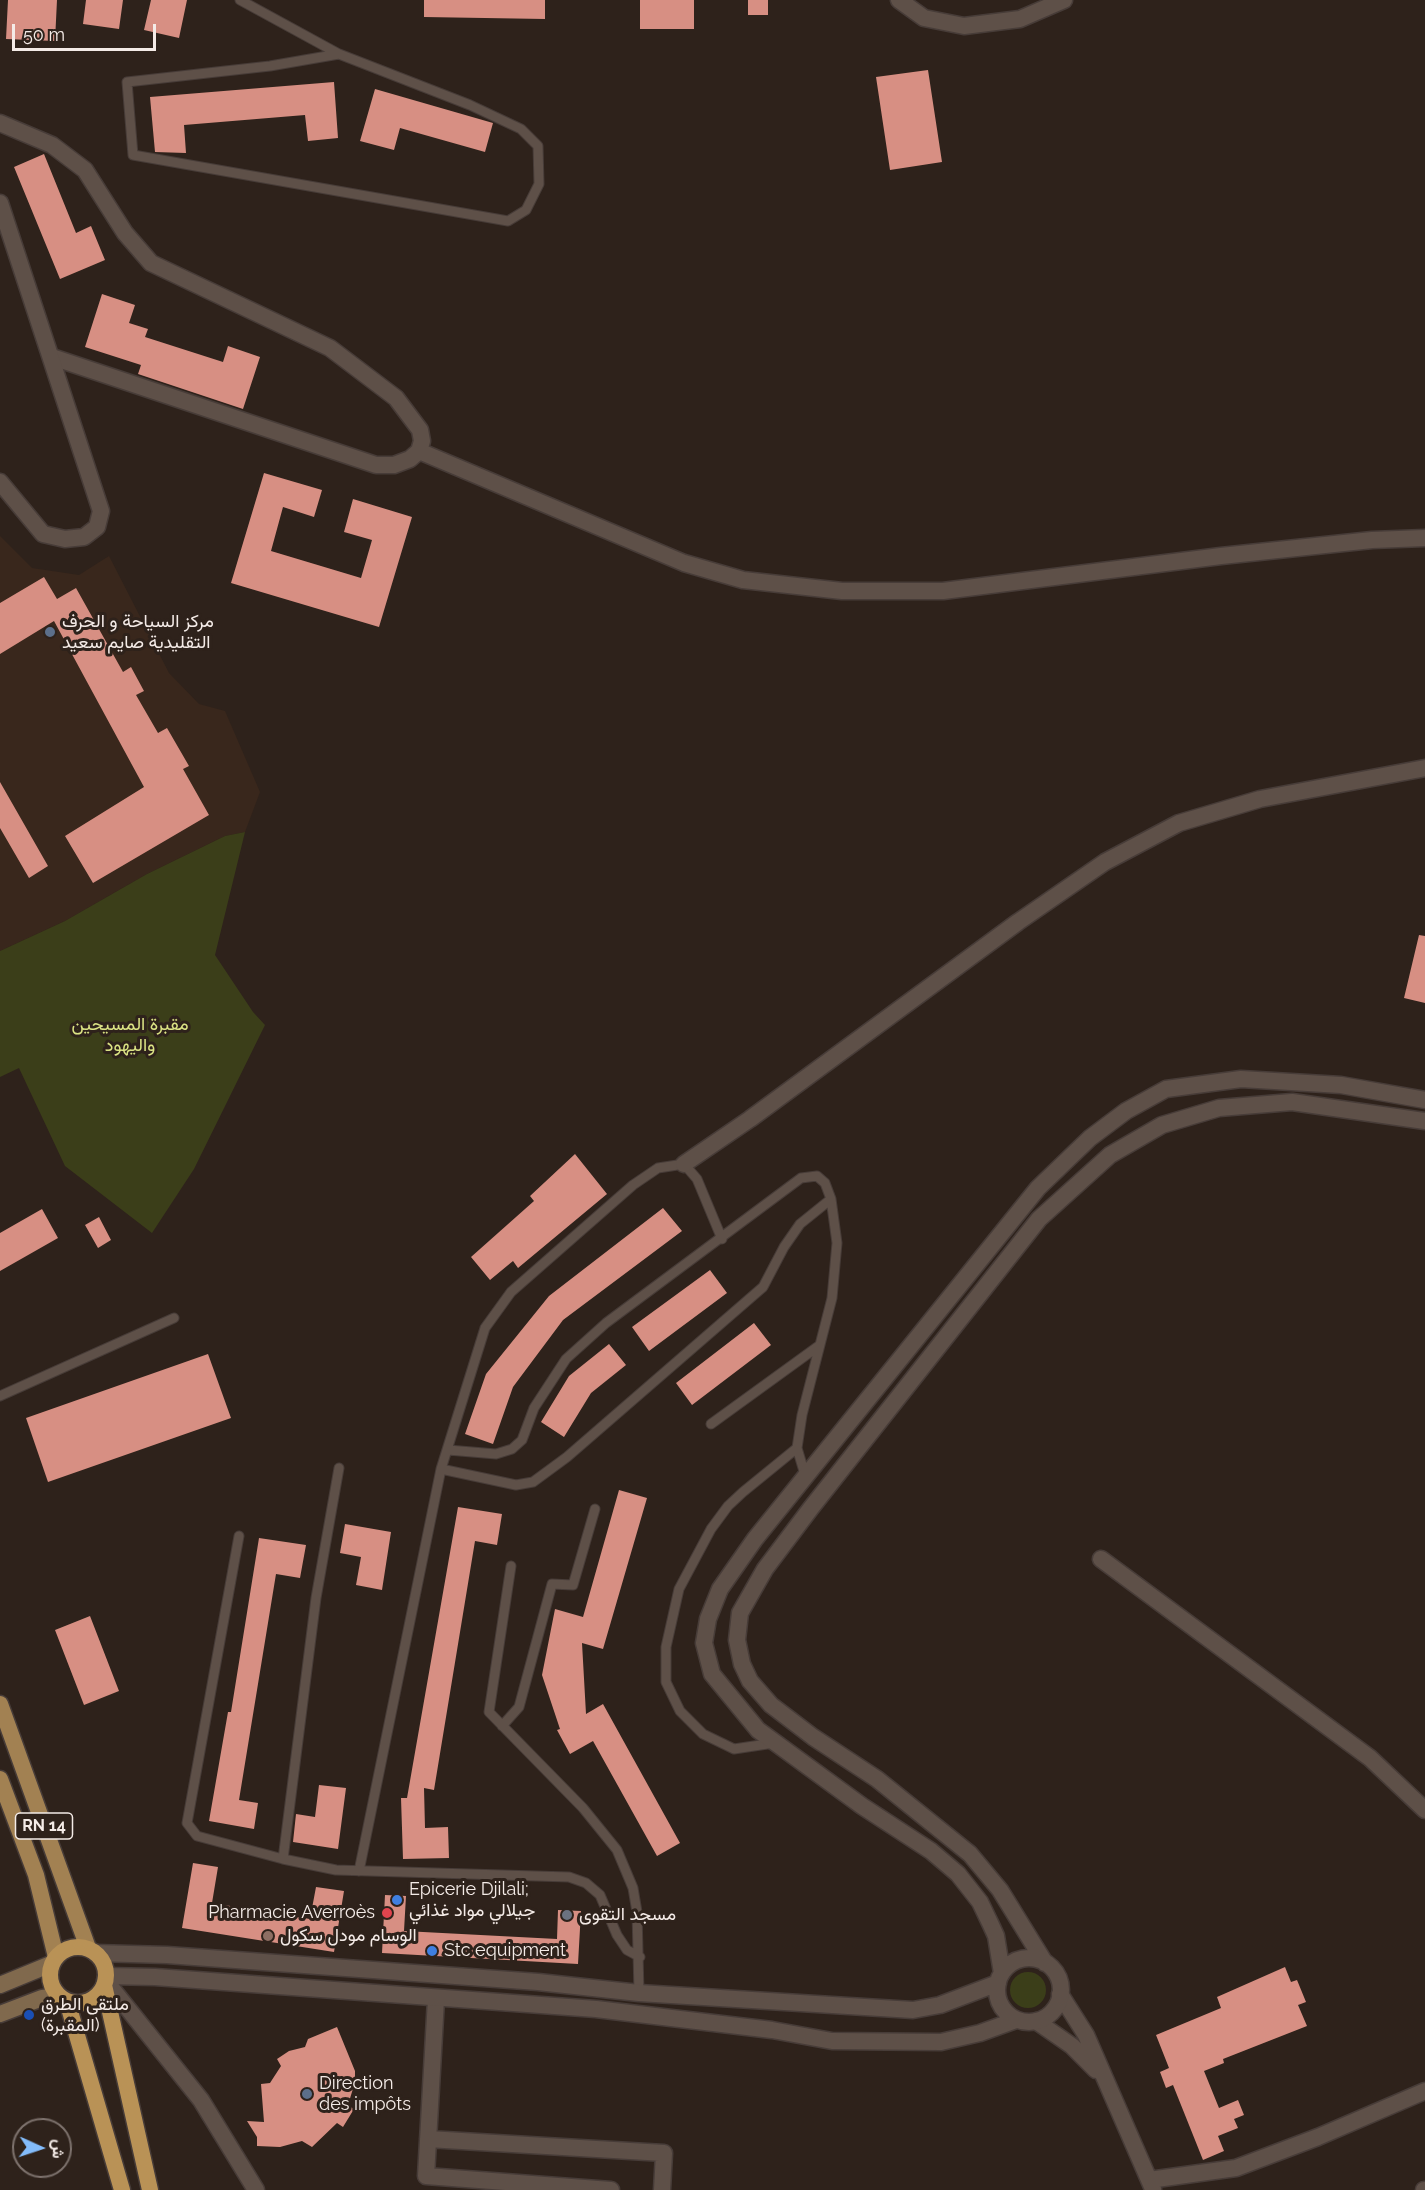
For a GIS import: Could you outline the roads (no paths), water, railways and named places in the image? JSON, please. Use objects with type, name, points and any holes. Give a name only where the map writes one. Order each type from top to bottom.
[{"type":"highway","points":[[122,2190],[63,1999],[50,1982],[53,1961],[70,1947],[92,1950],[101,1959],[150,2190]]},
{"type":"highway","points":[[63,1999],[76,2003],[93,1999],[105,1980]]},
{"type":"main road","name":"RN 14","points":[[0,1704],[92,1950]]},
{"type":"main road","name":"RN 14","points":[[0,1779],[36,1875],[53,1961]]},
{"type":"main road","points":[[0,1985],[53,1961]]},
{"type":"main road","points":[[0,2014],[42,1998],[63,1999]]},
{"type":"street","points":[[899,0],[924,18],[964,26],[1020,19],[1064,0]]},
{"type":"street","points":[[0,123],[52,145],[85,170],[125,233],[151,263],[330,348],[396,398],[420,430],[422,441],[419,451],[410,459],[394,465],[376,465],[52,357]]},
{"type":"street","points":[[0,203],[101,511],[97,527],[84,537],[64,539],[43,534],[0,482]]},
{"type":"street","points":[[419,451],[684,564],[743,580],[842,591],[944,591],[1221,556],[1372,540],[1425,538]]},
{"type":"street","points":[[684,1164],[750,1119],[1018,922],[1105,862],[1179,823],[1240,805],[1425,768]]},
{"type":"street","points":[[1016,2020],[1000,2004],[1000,1978],[991,1925],[980,1902],[958,1874],[931,1851],[862,1806],[758,1730],[712,1674],[704,1643],[708,1619],[720,1589],[755,1539],[1038,1188],[1090,1138],[1126,1111],[1166,1089],[1241,1079],[1341,1085],[1425,1100]]},
{"type":"street","points":[[1425,1121],[1292,1102],[1219,1108],[1162,1125],[1110,1155],[1039,1219],[765,1569],[740,1613],[737,1640],[742,1664],[750,1681],[771,1705],[813,1737],[877,1779],[970,1854],[1000,1890],[1045,1963],[1057,1976],[1060,1994],[1078,2019],[1151,2185],[1236,2168],[1318,2137],[1425,2091]]},
{"type":"street","points":[[1101,1559],[1370,1758],[1425,1810]]},
{"type":"street","points":[[92,1950],[538,1982],[639,1993],[913,2010],[940,2005],[1000,1978],[1017,1960],[1036,1959],[1045,1963]]},
{"type":"street","points":[[105,1980],[154,1977],[436,1999],[596,2008],[772,2030],[832,2041],[941,2042],[980,2033],[1016,2020],[1043,2019],[1055,2008],[1060,1994]]},
{"type":"street","points":[[105,1980],[201,2100],[256,2190]]},
{"type":"street","points":[[436,1999],[426,2176],[611,2190]]},
{"type":"street","points":[[1036,2021],[1072,2046],[1103,2077]]},
{"type":"street","points":[[428,2139],[664,2153],[662,2190]]},
{"type":"lane","points":[[240,0],[339,54],[470,105],[521,129],[538,146],[538,184],[526,210],[508,221],[133,154],[127,82],[270,66],[339,54]]},
{"type":"lane","points":[[359,1871],[441,1469],[485,1328],[511,1292],[633,1185],[658,1168],[684,1164],[697,1179],[722,1239]]},
{"type":"lane","points":[[448,1450],[496,1454],[512,1449],[522,1440],[534,1408],[566,1359],[606,1323],[722,1239],[801,1178],[817,1176],[825,1183],[831,1199],[837,1243],[832,1298],[802,1414],[797,1448],[806,1478]]},
{"type":"lane","points":[[441,1469],[516,1485],[533,1482],[567,1457],[756,1294],[763,1287],[784,1247],[800,1224],[831,1199]]},
{"type":"lane","points":[[0,1396],[174,1318]]},
{"type":"lane","points":[[711,1424],[820,1345]]},
{"type":"lane","points":[[775,1743],[734,1749],[703,1734],[680,1711],[666,1682],[666,1647],[679,1589],[711,1529],[735,1499],[767,1469],[797,1448]]},
{"type":"lane","points":[[283,1859],[316,1598],[339,1468]]},
{"type":"lane","points":[[502,1726],[519,1707],[552,1584],[573,1585],[595,1509]]},
{"type":"lane","points":[[239,1536],[187,1823],[197,1836],[283,1859],[336,1870],[569,1877],[586,1883],[600,1895],[617,1935],[627,1950],[640,1957]]},
{"type":"lane","points":[[511,1566],[489,1712],[583,1808],[617,1850],[633,1888],[640,1957],[639,1993]]},
{"type":"place","name":"مركز السياحة و الحرف التقليدية صايم سعيد","points":[[50,632]]},
{"type":"place","name":"Epicerie Djilali; جيلالي مواد غذائي","points":[[397,1900]]},
{"type":"place","name":"Pharmacie Averroès","points":[[387,1913]]},
{"type":"place","name":"مسجد التقوى","points":[[567,1915]]},
{"type":"place","name":"الوسام مودل سكول","points":[[268,1936]]},
{"type":"place","name":"Stc equipment","points":[[432,1951]]},
{"type":"place","name":"ملتقى الطرق (المقبرة)","points":[[29,2015]]},
{"type":"place","name":"Direction des impôts","points":[[307,2094]]},
{"type":"park label","name":"مقبرة المسيحين واليهود","points":[[130,1035]]}]
